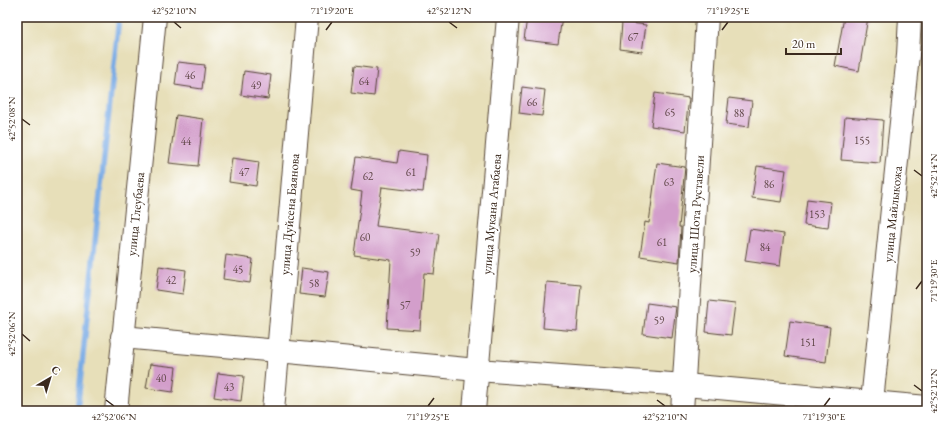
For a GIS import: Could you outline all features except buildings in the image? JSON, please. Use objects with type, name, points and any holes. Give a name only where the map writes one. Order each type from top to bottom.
[{"type":"street","name":"улица Тлеубаева","points":[[116,411],[122,337],[155,17]]},
{"type":"street","name":"улица Дуйсена Баянова","points":[[273,411],[307,17]]},
{"type":"street","name":"улица Мукана Атабаева","points":[[474,411],[508,17]]},
{"type":"street","name":"улица Шота Руставели","points":[[682,411],[685,385],[707,17]]},
{"type":"street","name":"улица Майлыкожа","points":[[872,406],[907,70],[910,17]]},
{"type":"street","points":[[122,337],[478,370],[685,385],[872,406],[927,407]]},
{"type":"waterway","points":[[77,411],[119,17]]}]
